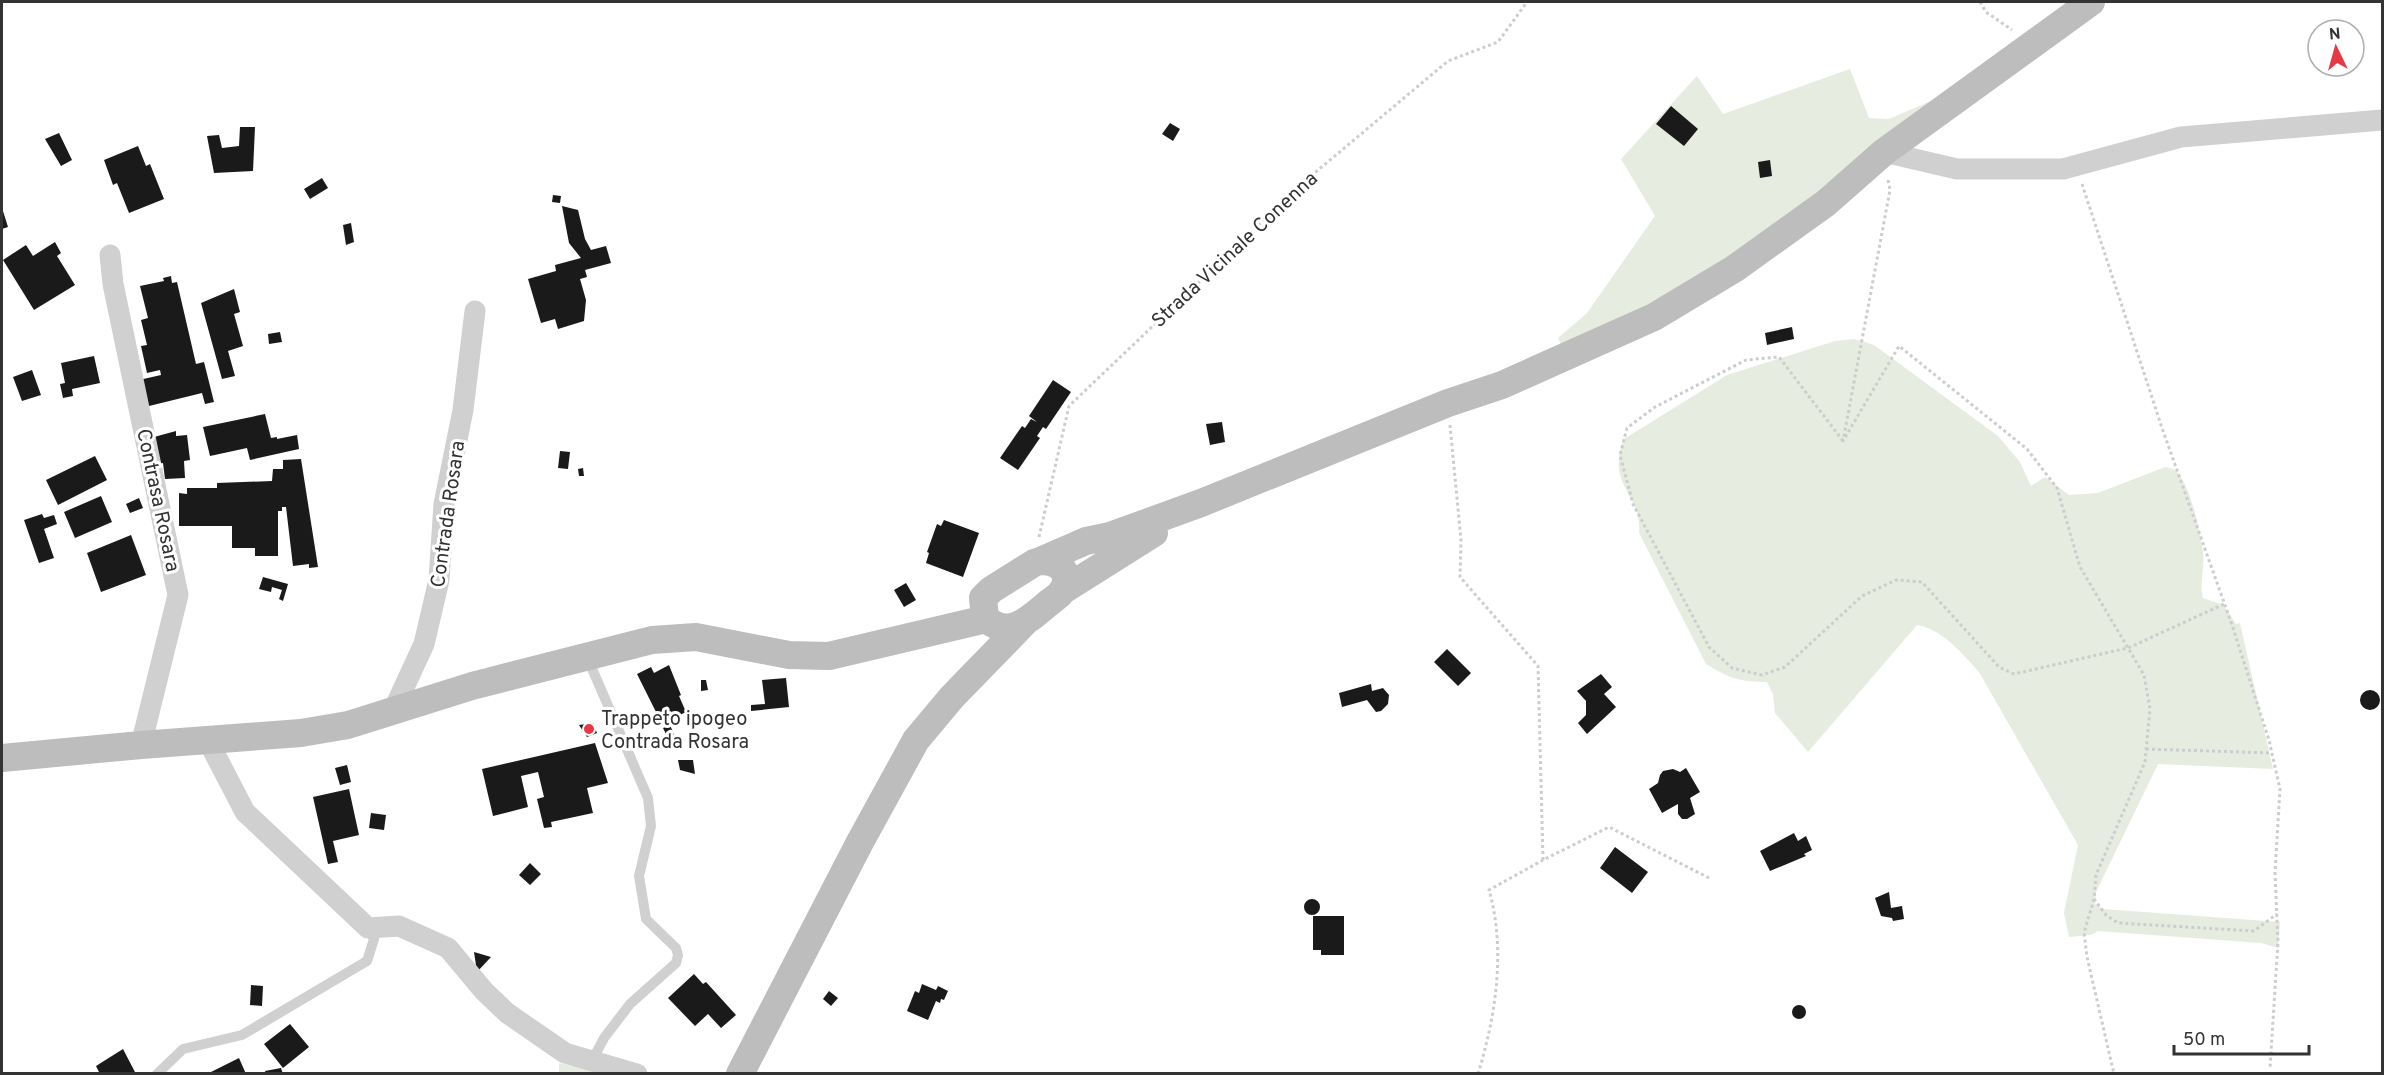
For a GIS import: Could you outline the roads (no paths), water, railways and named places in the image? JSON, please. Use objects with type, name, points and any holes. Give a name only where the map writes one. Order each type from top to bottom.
[{"type":"street","points":[[968,680],[986,651],[987,614],[991,590],[1037,562],[1086,541],[1110,536],[1202,503],[1448,403],[1502,385],[1654,317],[1734,269],[1826,203],[1884,152],[2091,2]]},
{"type":"street","points":[[1884,152],[1957,169],[2063,169],[2181,137],[2382,120]]},
{"type":"street","name":"Contrasa Rosara","points":[[110,255],[113,284],[178,595],[141,745]]},
{"type":"street","name":"Contrada Rosara","points":[[394,709],[424,644],[439,580],[444,504],[463,410],[475,311]]},
{"type":"street","points":[[740,1074],[860,842],[916,740],[951,697],[1024,623],[1062,591],[1202,503]]},
{"type":"street","points":[[1037,562],[1055,562],[1062,568],[1065,578],[1062,591]]},
{"type":"street","points":[[2,758],[301,733],[348,725],[394,709],[652,639],[696,637],[789,655],[829,656],[877,646],[987,614]]},
{"type":"street","points":[[987,614],[1005,628],[1024,623]]},
{"type":"street","points":[[207,740],[245,812],[368,928],[399,926],[448,948],[484,991],[507,1013],[565,1053],[638,1074]]},
{"type":"lane","points":[[586,657],[648,798],[651,826],[639,876],[646,919],[676,948],[678,955],[676,963],[630,1004],[604,1038],[592,1060]]},
{"type":"lane","points":[[157,1074],[183,1049],[242,1035],[367,961],[374,939],[368,928]]},
{"type":"place","name":"Trappeto ipogeo Contrada Rosara","points":[[589,729]]}]
